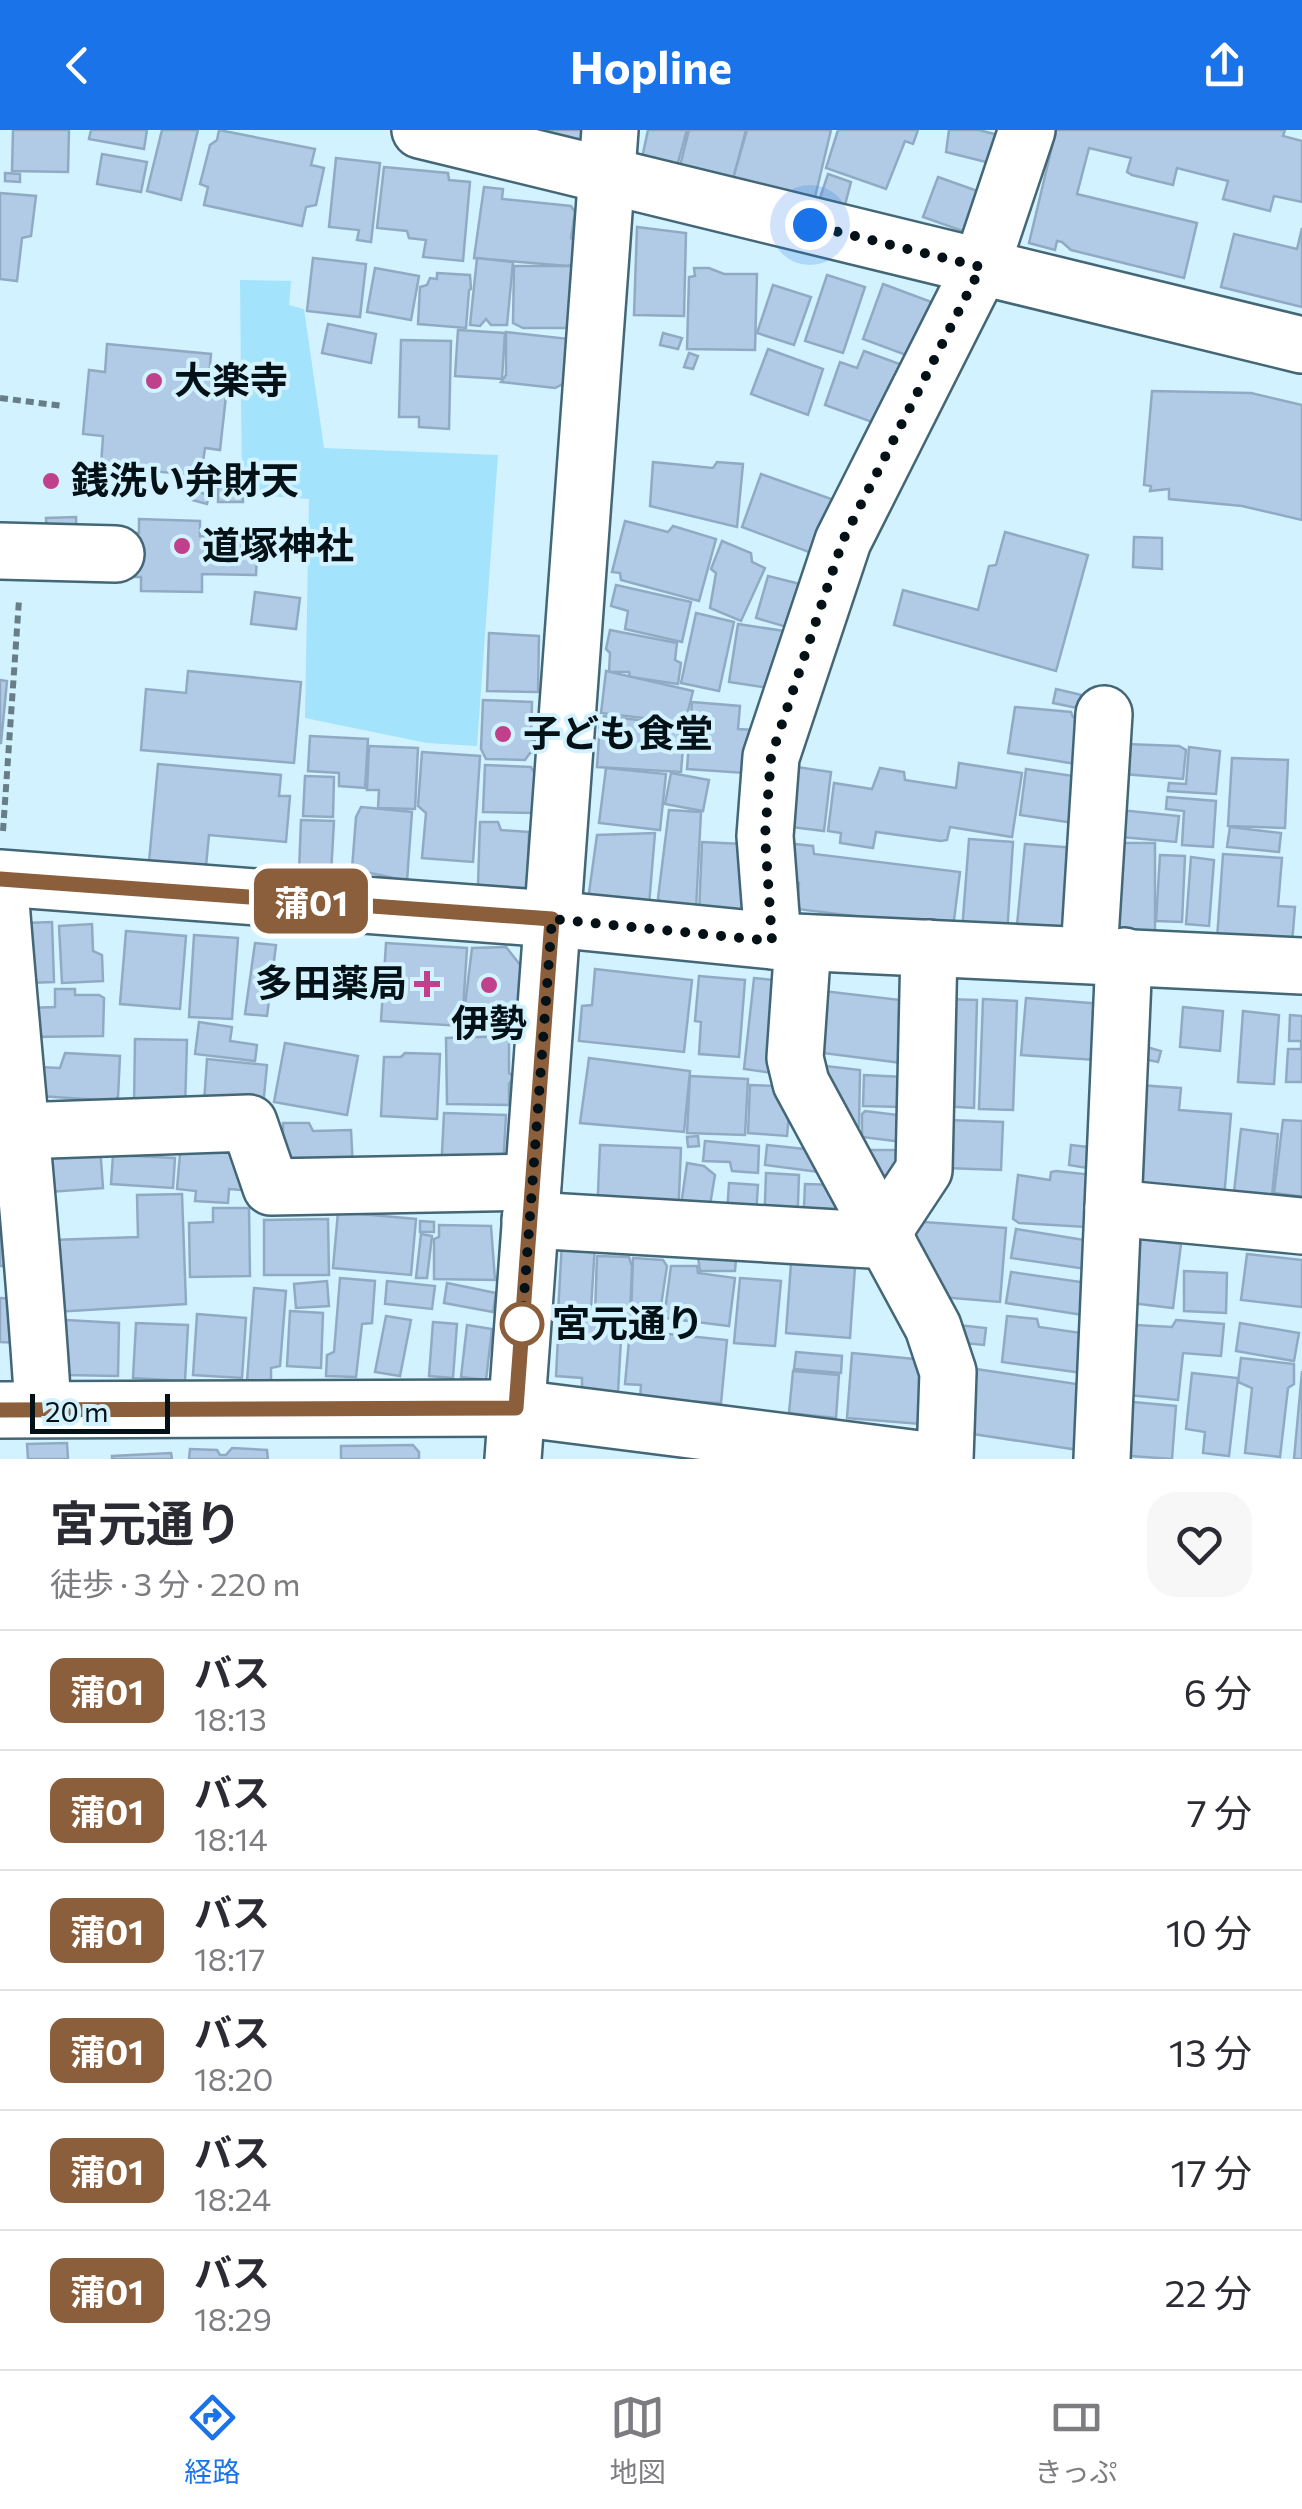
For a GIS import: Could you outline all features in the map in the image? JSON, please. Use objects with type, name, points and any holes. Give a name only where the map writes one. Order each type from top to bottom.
[{"type":"street","points":[[420,130],[608,152],[981,267],[1302,346]]},
{"type":"street","points":[[945,1459],[948,1372],[933,1328],[801,1082],[795,1058],[788,942],[765,836],[771,757],[843,540],[981,267],[1027,130]]},
{"type":"street","points":[[515,1434],[608,152]]},
{"type":"street","points":[[11,552],[116,554]]},
{"type":"street","points":[[1102,1459],[1113,1208],[1104,714]]},
{"type":"street","points":[[919,1459],[21,1410],[35,1266],[19,1131],[0,872],[788,942],[1302,966]]},
{"type":"street","points":[[886,1236],[924,1170],[929,948]]},
{"type":"street","points":[[19,1131],[249,1123],[271,1187],[531,1201],[886,1236]]},
{"type":"street","points":[[1113,1208],[1302,1226]]},
{"type":"path","points":[[0,398],[63,406]]},
{"type":"path","points":[[0,872],[11,552]]},
{"type":"shaded area","points":[[240,280],[291,281],[289,305],[304,309],[324,448],[498,455],[477,746],[427,743],[305,718],[309,499],[242,494]]},
{"type":"building","points":[[13,130],[69,130],[68,172],[12,171]]},
{"type":"building","points":[[91,130],[147,130],[144,149],[89,139]]},
{"type":"building","points":[[162,130],[198,130],[181,200],[147,191]]},
{"type":"building","points":[[219,130],[315,149],[311,165],[324,168],[316,205],[306,207],[302,226],[204,205],[208,187],[200,184],[210,145],[217,140]]},
{"type":"building","points":[[514,130],[588,130],[588,148]]},
{"type":"building","points":[[648,130],[687,130],[677,166],[642,158]]},
{"type":"building","points":[[689,130],[746,130],[733,179],[680,166]]},
{"type":"building","points":[[747,130],[831,130],[815,197],[733,179]]},
{"type":"building","points":[[838,130],[918,130],[913,144],[905,141],[886,189],[826,168]]},
{"type":"building","points":[[949,130],[979,130],[1002,136],[994,164],[946,152]]},
{"type":"building","points":[[1056,130],[1285,130],[1283,136],[1302,141],[1302,202],[1274,196],[1270,211],[1223,199],[1228,181],[1177,168],[1173,185],[1127,172],[1131,158],[1089,148],[1077,194],[1197,223],[1184,278],[1071,250],[1062,242],[1057,241],[1055,250],[1029,243]]},
{"type":"building","points":[[102,154],[147,162],[141,192],[97,184]]},
{"type":"building","points":[[336,158],[380,163],[371,242],[357,240],[359,230],[329,227]]},
{"type":"building","points":[[384,167],[448,173],[449,180],[470,182],[463,261],[423,257],[426,240],[409,238],[407,231],[377,228]]},
{"type":"building","points":[[5,173],[20,174],[20,182],[5,181]]},
{"type":"building","points":[[828,174],[851,182],[845,205],[820,198]]},
{"type":"building","points":[[938,177],[986,194],[971,234],[923,217]]},
{"type":"building","points":[[484,187],[503,189],[502,199],[571,206],[575,212],[571,238],[576,241],[575,263],[568,266],[474,258]]},
{"type":"building","points":[[0,193],[36,196],[31,236],[22,238],[17,281],[0,279]]},
{"type":"building","points":[[637,227],[686,233],[684,316],[634,315]]},
{"type":"building","points":[[1302,228],[1302,307],[1221,287],[1234,234],[1297,249]]},
{"type":"building","points":[[313,258],[366,264],[360,317],[307,311]]},
{"type":"building","points":[[477,258],[513,262],[507,325],[491,325],[486,319],[480,326],[470,325]]},
{"type":"building","points":[[514,266],[573,266],[572,328],[523,328],[513,323]]},
{"type":"building","points":[[375,268],[419,276],[411,320],[367,312]]},
{"type":"building","points":[[694,268],[724,274],[757,274],[755,350],[687,349],[689,277],[695,276]]},
{"type":"building","points":[[437,273],[470,275],[466,328],[418,324],[420,287],[427,285],[430,278],[437,279]]},
{"type":"building","points":[[827,275],[865,287],[843,353],[805,341]]},
{"type":"building","points":[[883,284],[934,303],[914,358],[863,339]]},
{"type":"building","points":[[773,285],[811,297],[794,345],[757,333]]},
{"type":"building","points":[[328,324],[376,334],[371,363],[322,353]]},
{"type":"building","points":[[458,330],[505,333],[502,379],[455,376]]},
{"type":"building","points":[[506,332],[569,339],[563,384],[555,388],[501,382],[506,375]]},
{"type":"building","points":[[663,333],[682,338],[678,349],[660,345]]},
{"type":"building","points":[[401,340],[451,341],[449,429],[419,427],[419,417],[399,417]]},
{"type":"building","points":[[107,344],[211,354],[209,376],[228,378],[220,450],[205,448],[201,476],[101,466],[103,436],[83,434],[89,370],[105,372]]},
{"type":"building","points":[[768,349],[823,369],[808,415],[751,394]]},
{"type":"building","points":[[864,351],[905,366],[883,426],[825,405],[840,362],[857,368]]},
{"type":"building","points":[[689,353],[698,356],[693,369],[684,367]]},
{"type":"building","points":[[1152,391],[1251,393],[1302,405],[1302,520],[1242,506],[1169,499],[1169,489],[1150,491],[1151,486],[1144,485]]},
{"type":"building","points":[[653,462],[713,468],[717,462],[743,464],[737,527],[650,506]]},
{"type":"building","points":[[761,474],[834,500],[814,554],[742,527]]},
{"type":"building","points":[[243,483],[243,502],[218,502],[218,484]]},
{"type":"building","points":[[191,490],[209,495],[207,504],[188,499]]},
{"type":"building","points":[[76,517],[77,540],[47,541],[46,518]]},
{"type":"building","points":[[139,519],[200,521],[200,536],[258,538],[256,575],[202,574],[202,592],[141,591],[141,577],[125,577],[125,533],[139,533]]},
{"type":"building","points":[[625,521],[668,532],[673,526],[716,539],[699,601],[621,580],[620,573],[612,572]]},
{"type":"building","points":[[1005,532],[1088,555],[1056,671],[894,625],[903,590],[978,610],[989,566],[996,565]]},
{"type":"building","points":[[1134,537],[1162,538],[1162,569],[1133,567]]},
{"type":"building","points":[[722,541],[751,553],[752,562],[765,568],[741,621],[710,608],[716,573],[711,569]]},
{"type":"building","points":[[768,576],[808,586],[797,630],[756,618]]},
{"type":"building","points":[[616,585],[691,602],[682,642],[625,629],[628,611],[611,606]]},
{"type":"building","points":[[255,592],[300,598],[296,629],[251,624]]},
{"type":"building","points":[[696,613],[734,622],[719,691],[681,683]]},
{"type":"building","points":[[738,624],[791,632],[775,689],[729,682]]},
{"type":"building","points":[[610,630],[677,643],[675,660],[681,663],[678,684],[630,677],[629,672],[609,672],[610,653],[606,649]]},
{"type":"building","points":[[489,633],[539,636],[538,692],[487,691]]},
{"type":"building","points":[[188,671],[301,682],[294,763],[141,750],[146,689],[186,693]]},
{"type":"building","points":[[606,671],[693,691],[685,723],[601,713]]},
{"type":"building","points":[[0,680],[7,681],[1,743],[0,743]]},
{"type":"building","points":[[1056,689],[1090,697],[1087,710],[1053,703]]},
{"type":"building","points":[[483,700],[532,702],[531,739],[538,742],[538,752],[530,753],[525,760],[486,759],[481,749]]},
{"type":"building","points":[[692,702],[740,706],[738,729],[755,730],[745,773],[687,769]]},
{"type":"building","points":[[1015,707],[1071,712],[1073,717],[1089,720],[1082,765],[1008,753]]},
{"type":"building","points":[[604,716],[647,721],[649,726],[657,727],[660,721],[685,723],[681,772],[597,767],[600,723]]},
{"type":"building","points":[[310,736],[368,739],[365,788],[339,786],[339,773],[308,771]]},
{"type":"building","points":[[1125,744],[1179,746],[1186,750],[1183,779],[1124,774]]},
{"type":"building","points":[[369,746],[418,748],[415,809],[378,808],[379,790],[367,790]]},
{"type":"building","points":[[1189,747],[1220,751],[1216,794],[1168,791],[1169,783],[1186,784]]},
{"type":"building","points":[[422,752],[480,756],[473,862],[422,858],[426,813],[418,806]]},
{"type":"building","points":[[1232,758],[1288,760],[1285,828],[1228,826]]},
{"type":"building","points":[[959,763],[1022,773],[1012,837],[950,827],[947,840],[941,841],[876,832],[873,848],[840,843],[841,833],[828,831],[834,783],[872,789],[880,768],[904,772],[905,780],[956,788]]},
{"type":"building","points":[[158,764],[281,775],[279,796],[290,796],[286,842],[209,835],[206,866],[149,862]]},
{"type":"building","points":[[485,765],[531,767],[536,776],[535,813],[483,812]]},
{"type":"building","points":[[790,766],[831,772],[824,831],[783,826]]},
{"type":"building","points":[[606,768],[666,774],[660,830],[599,823]]},
{"type":"building","points":[[1026,769],[1080,777],[1074,823],[1020,815]]},
{"type":"building","points":[[671,773],[709,780],[703,811],[665,804]]},
{"type":"building","points":[[305,776],[334,777],[333,817],[303,816]]},
{"type":"building","points":[[1167,797],[1216,801],[1213,847],[1182,845],[1184,811],[1166,809]]},
{"type":"building","points":[[361,807],[412,812],[407,881],[352,869],[356,817]]},
{"type":"building","points":[[669,810],[701,812],[696,909],[662,907],[658,898]]},
{"type":"building","points":[[1120,810],[1179,816],[1176,842],[1122,837]]},
{"type":"building","points":[[301,820],[334,821],[331,874],[299,872]]},
{"type":"building","points":[[480,822],[498,822],[501,830],[529,832],[527,888],[478,885]]},
{"type":"building","points":[[1230,827],[1281,833],[1279,852],[1227,847]]},
{"type":"building","points":[[655,833],[649,905],[588,900],[597,835]]},
{"type":"building","points":[[969,839],[1013,842],[1007,935],[962,931]]},
{"type":"building","points":[[702,842],[742,844],[746,918],[699,914]]},
{"type":"building","points":[[1121,843],[1155,843],[1155,934],[1111,934]]},
{"type":"building","points":[[795,844],[813,846],[814,854],[960,872],[953,928],[797,909],[799,883],[792,879]]},
{"type":"building","points":[[1025,844],[1076,848],[1069,929],[1017,925]]},
{"type":"building","points":[[1223,854],[1282,858],[1278,906],[1295,907],[1292,943],[1217,939]]},
{"type":"building","points":[[1160,855],[1185,856],[1182,922],[1156,921]]},
{"type":"building","points":[[1191,857],[1214,860],[1209,926],[1186,924]]},
{"type":"building","points":[[52,922],[54,982],[27,983],[25,923]]},
{"type":"building","points":[[92,924],[93,951],[102,955],[103,981],[62,983],[59,926]]},
{"type":"building","points":[[126,931],[186,936],[180,1009],[120,1004]]},
{"type":"building","points":[[194,935],[238,938],[232,1019],[189,1017]]},
{"type":"building","points":[[255,943],[276,945],[267,1016],[245,1014]]},
{"type":"building","points":[[386,943],[467,948],[462,1026],[381,1021]]},
{"type":"building","points":[[506,947],[521,966],[518,1024],[463,1022],[472,948]]},
{"type":"building","points":[[595,969],[692,980],[684,1052],[579,1041],[582,1006],[592,1005]]},
{"type":"building","points":[[699,976],[745,980],[739,1057],[699,1054],[701,1022],[695,1021]]},
{"type":"building","points":[[754,978],[783,981],[773,1073],[744,1069]]},
{"type":"building","points":[[55,989],[75,989],[75,995],[104,998],[103,1036],[30,1037],[30,1008],[55,1007]]},
{"type":"building","points":[[823,991],[909,1001],[902,1063],[815,1052]]},
{"type":"building","points":[[1026,998],[1115,1005],[1111,1061],[1021,1055]]},
{"type":"building","points":[[945,999],[977,1000],[974,1108],[942,1106]]},
{"type":"building","points":[[983,999],[1017,1001],[1013,1110],[979,1109]]},
{"type":"building","points":[[1183,1007],[1223,1011],[1220,1051],[1180,1047]]},
{"type":"building","points":[[1243,1011],[1279,1015],[1274,1084],[1238,1082]]},
{"type":"building","points":[[1290,1015],[1302,1016],[1302,1082],[1286,1082],[1288,1049],[1301,1049],[1301,1041],[1289,1041]]},
{"type":"building","points":[[199,1022],[232,1027],[230,1041],[257,1045],[255,1061],[195,1054]]},
{"type":"building","points":[[509,1036],[509,1073],[514,1077],[509,1084],[509,1105],[447,1104],[446,1038]]},
{"type":"building","points":[[135,1039],[187,1040],[185,1108],[134,1106]]},
{"type":"building","points":[[285,1043],[358,1056],[347,1115],[274,1102]]},
{"type":"building","points":[[1143,1046],[1161,1051],[1158,1062],[1139,1058]]},
{"type":"building","points":[[65,1053],[120,1056],[118,1097],[114,1101],[40,1096],[40,1067],[60,1068]]},
{"type":"building","points":[[405,1053],[440,1054],[437,1119],[381,1116],[384,1057],[401,1057]]},
{"type":"building","points":[[589,1058],[690,1071],[684,1132],[580,1123]]},
{"type":"building","points":[[207,1059],[267,1065],[262,1117],[204,1103]]},
{"type":"building","points":[[817,1065],[860,1070],[856,1129]]},
{"type":"building","points":[[864,1075],[903,1077],[902,1107],[863,1106]]},
{"type":"building","points":[[690,1076],[748,1079],[745,1135],[687,1133]]},
{"type":"building","points":[[750,1085],[777,1086],[791,1093],[787,1136],[748,1133]]},
{"type":"building","points":[[1138,1085],[1181,1088],[1179,1110],[1231,1114],[1224,1199],[1142,1192]]},
{"type":"building","points":[[865,1111],[906,1116],[903,1142],[862,1137]]},
{"type":"building","points":[[444,1113],[506,1115],[503,1169],[441,1173]]},
{"type":"building","points":[[948,1120],[1003,1122],[1001,1170],[946,1168]]},
{"type":"building","points":[[1283,1120],[1302,1121],[1302,1211],[1298,1211],[1299,1196],[1274,1193]]},
{"type":"building","points":[[283,1123],[309,1123],[313,1131],[351,1130],[353,1168],[283,1169]]},
{"type":"building","points":[[1241,1129],[1278,1134],[1272,1196],[1234,1192]]},
{"type":"building","points":[[698,1136],[699,1146],[688,1147],[687,1137]]},
{"type":"building","points":[[705,1141],[759,1146],[758,1173],[732,1171],[730,1162],[703,1161]]},
{"type":"building","points":[[181,1142],[217,1142],[217,1153],[238,1152],[243,1157],[241,1190],[229,1189],[228,1203],[195,1201],[196,1191],[177,1189]]},
{"type":"building","points":[[600,1145],[681,1148],[678,1219],[597,1216]]},
{"type":"building","points":[[767,1145],[814,1150],[819,1172],[765,1165]]},
{"type":"building","points":[[1071,1145],[1105,1149],[1087,1168],[1069,1165]]},
{"type":"building","points":[[100,1146],[103,1188],[50,1192],[47,1150]]},
{"type":"building","points":[[856,1150],[904,1150],[894,1189],[868,1186]]},
{"type":"building","points":[[113,1155],[175,1158],[173,1188],[111,1184]]},
{"type":"building","points":[[687,1163],[704,1166],[715,1175],[707,1223],[679,1220]]},
{"type":"building","points":[[1051,1172],[1093,1175],[1086,1227],[1019,1223],[1013,1219],[1018,1175],[1050,1180]]},
{"type":"building","points":[[766,1173],[799,1175],[797,1231],[764,1230]]},
{"type":"building","points":[[729,1183],[758,1185],[755,1229],[726,1228]]},
{"type":"building","points":[[805,1184],[835,1185],[844,1231],[803,1230]]},
{"type":"building","points":[[182,1194],[186,1304],[55,1312],[52,1240],[138,1237],[137,1195]]},
{"type":"building","points":[[213,1208],[249,1208],[250,1276],[190,1277],[189,1223],[213,1222]]},
{"type":"building","points":[[0,1212],[7,1212],[4,1266],[0,1266]]},
{"type":"building","points":[[338,1212],[416,1219],[411,1275],[333,1268]]},
{"type":"building","points":[[328,1219],[329,1275],[264,1275],[264,1220]]},
{"type":"building","points":[[420,1221],[434,1222],[434,1232],[420,1232]]},
{"type":"building","points":[[910,1221],[1006,1228],[1000,1302],[929,1296]]},
{"type":"building","points":[[439,1225],[491,1226],[495,1280],[434,1279],[434,1239],[439,1237]]},
{"type":"building","points":[[1131,1226],[1152,1229],[1151,1240],[1181,1244],[1173,1308],[1122,1302]]},
{"type":"building","points":[[1016,1229],[1103,1243],[1100,1271],[1011,1258]]},
{"type":"building","points":[[421,1234],[432,1236],[427,1278],[416,1278]]},
{"type":"building","points":[[562,1242],[595,1244],[591,1309],[558,1313]]},
{"type":"building","points":[[1247,1254],[1302,1260],[1302,1307],[1241,1300]]},
{"type":"building","points":[[597,1256],[629,1257],[630,1316],[595,1314]]},
{"type":"building","points":[[698,1257],[736,1259],[735,1271],[700,1271]]},
{"type":"building","points":[[633,1258],[663,1260],[667,1266],[659,1319],[631,1317]]},
{"type":"building","points":[[791,1263],[855,1267],[850,1338],[786,1333]]},
{"type":"building","points":[[671,1266],[697,1266],[698,1273],[735,1278],[729,1326],[664,1318]]},
{"type":"building","points":[[1184,1271],[1227,1273],[1226,1313],[1184,1311]]},
{"type":"building","points":[[1011,1272],[1088,1283],[1083,1315],[1006,1303]]},
{"type":"building","points":[[340,1278],[375,1281],[372,1323],[362,1324],[356,1377],[326,1376],[327,1355],[334,1352]]},
{"type":"building","points":[[740,1278],[781,1281],[775,1346],[734,1343]]},
{"type":"building","points":[[327,1281],[329,1306],[296,1308],[294,1284]]},
{"type":"building","points":[[387,1281],[435,1286],[432,1309],[385,1304]]},
{"type":"building","points":[[447,1283],[496,1293],[493,1312],[444,1303]]},
{"type":"building","points":[[254,1288],[286,1291],[280,1366],[271,1368],[271,1383],[247,1381]]},
{"type":"building","points":[[0,1298],[20,1299],[19,1343],[0,1342]]},
{"type":"building","points":[[290,1311],[323,1313],[321,1368],[287,1366]]},
{"type":"building","points":[[197,1314],[246,1318],[242,1378],[193,1375]]},
{"type":"building","points":[[386,1316],[411,1320],[400,1376],[375,1372]]},
{"type":"building","points":[[1007,1316],[1037,1319],[1039,1327],[1088,1334],[1083,1373],[1002,1362]]},
{"type":"building","points":[[559,1318],[622,1321],[618,1393],[582,1391],[582,1378],[556,1376]]},
{"type":"building","points":[[66,1320],[119,1323],[118,1376],[65,1375]]},
{"type":"building","points":[[1176,1320],[1224,1324],[1221,1356],[1183,1353],[1178,1400],[1119,1394],[1117,1324],[1172,1327]]},
{"type":"building","points":[[433,1322],[457,1324],[453,1378],[429,1376]]},
{"type":"building","points":[[136,1323],[188,1325],[185,1381],[133,1378]]},
{"type":"building","points":[[1240,1323],[1299,1333],[1294,1361],[1236,1351]]},
{"type":"building","points":[[467,1325],[492,1329],[486,1380],[461,1377]]},
{"type":"building","points":[[958,1325],[986,1328],[984,1345],[952,1342]]},
{"type":"building","points":[[630,1330],[727,1340],[721,1403],[640,1399],[641,1385],[625,1384]]},
{"type":"building","points":[[796,1352],[842,1356],[841,1373],[794,1369]]},
{"type":"building","points":[[852,1353],[925,1360],[933,1425],[847,1418]]},
{"type":"building","points":[[1241,1358],[1294,1364],[1280,1457],[1245,1453],[1252,1388],[1238,1382]]},
{"type":"building","points":[[976,1369],[1090,1386],[1085,1451],[966,1433]]},
{"type":"building","points":[[793,1371],[839,1375],[836,1418],[789,1413]]},
{"type":"building","points":[[1302,1371],[1302,1459],[1294,1459]]},
{"type":"building","points":[[1192,1373],[1238,1378],[1229,1456],[1203,1453],[1205,1432],[1186,1429]]},
{"type":"building","points":[[1122,1401],[1176,1406],[1172,1459],[1117,1455]]},
{"type":"building","points":[[67,1443],[68,1459],[28,1459],[27,1444]]},
{"type":"building","points":[[413,1445],[419,1459],[341,1459],[341,1446]]},
{"type":"building","points":[[232,1448],[267,1450],[268,1459],[189,1459],[190,1449],[217,1450],[226,1455]]},
{"type":"building","points":[[171,1453],[172,1459],[112,1459],[112,1456]]},
{"type":"bus line","name":"蒲01","points":[[0,879],[552,919],[516,1408],[0,1410]]},
{"type":"place","name":"大楽寺","points":[[154,381]]},
{"type":"place","name":"銭洗い弁財天","points":[[51,481]]},
{"type":"place","name":"道塚神社","points":[[182,546]]},
{"type":"place","name":"子ども食堂","points":[[503,734]]},
{"type":"place","name":"多田薬局","points":[[427,984]]},
{"type":"place","name":"伊勢","points":[[489,985]]},
{"type":"place","name":"宮元通り","points":[[522,1324]]},
{"type":"route","points":[[522,1324],[552,919],[772,941],[765,836],[771,757],[843,540],[981,267],[810,225]]}]
